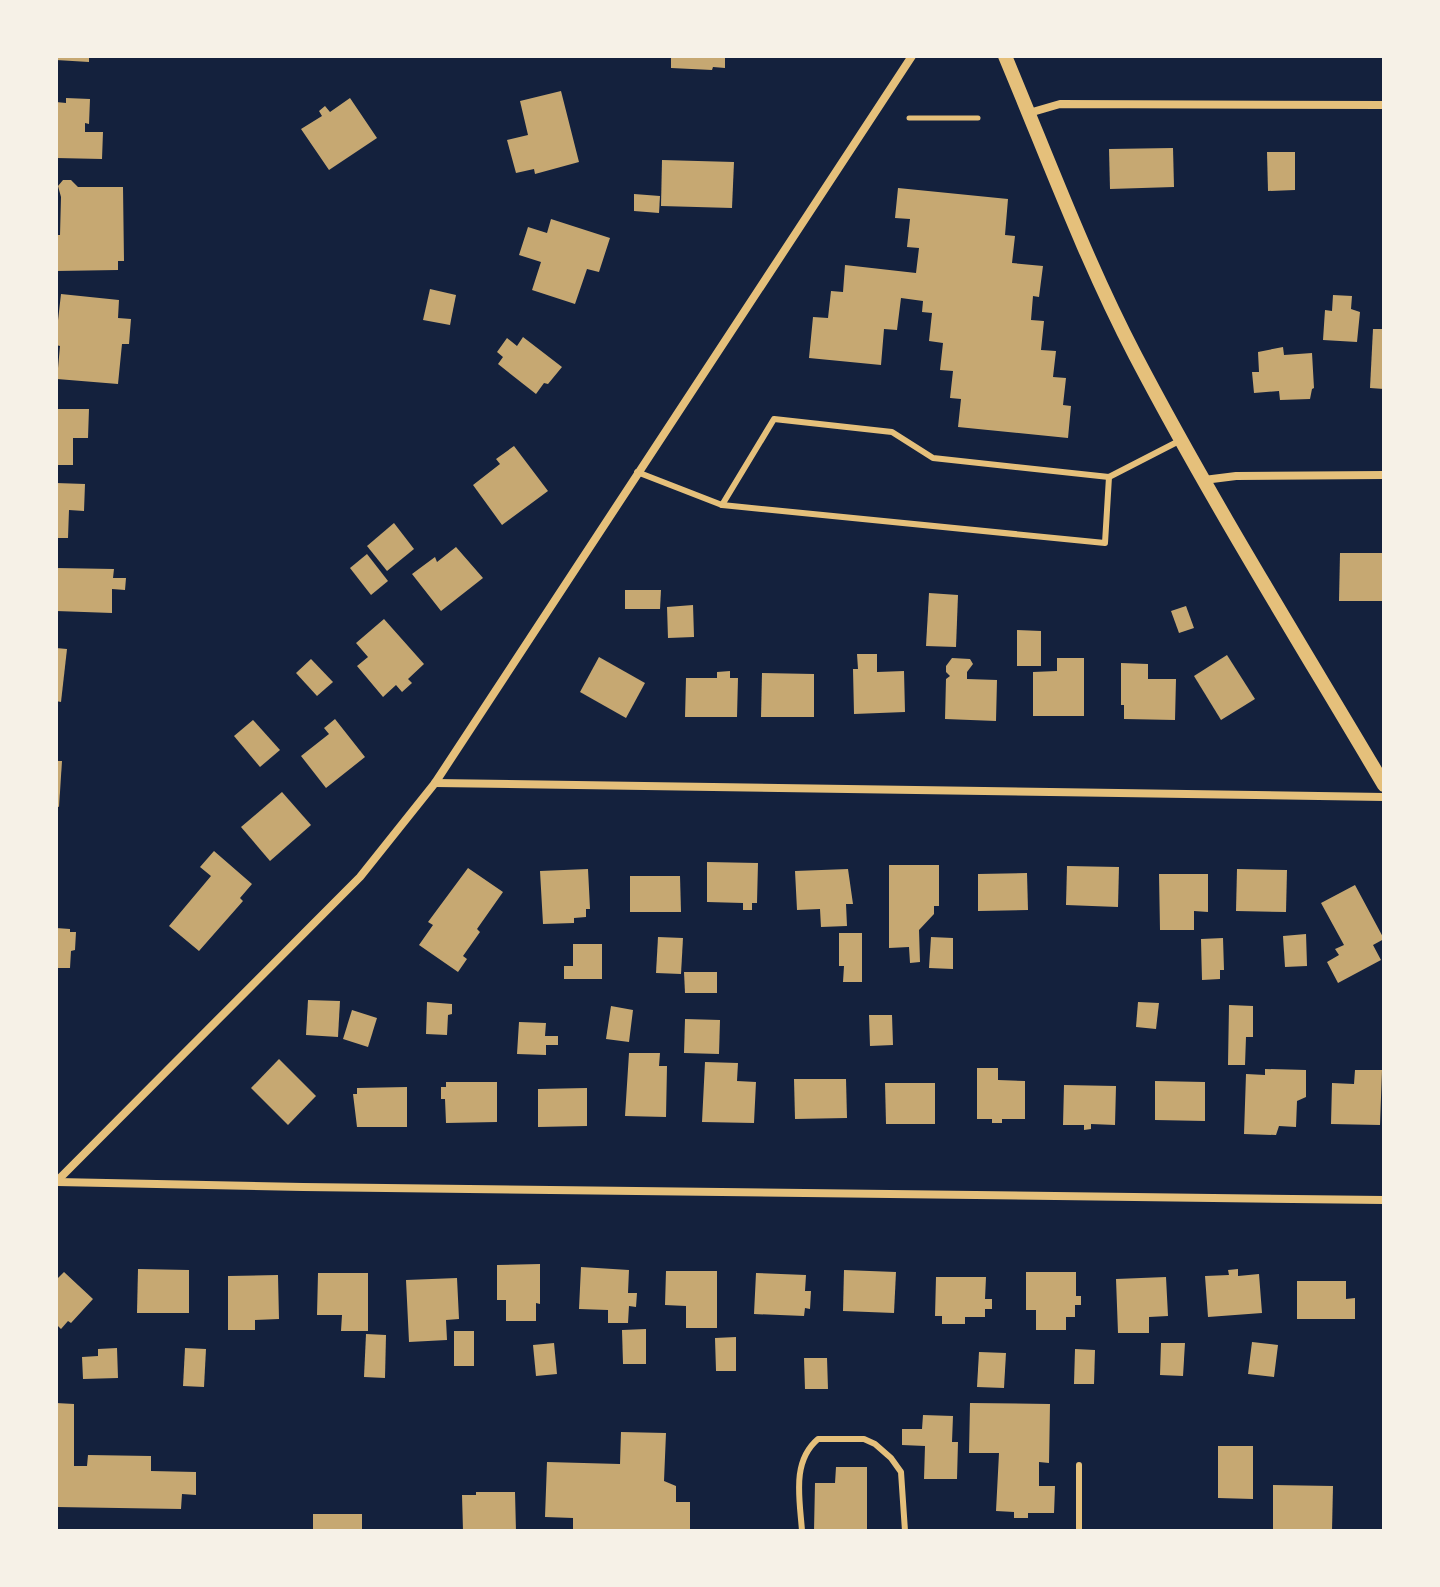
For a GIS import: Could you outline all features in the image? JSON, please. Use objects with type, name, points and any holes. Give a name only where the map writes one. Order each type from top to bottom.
[{"type":"street","points":[[56,1182],[360,877],[435,783],[912,56]]},
{"type":"street","points":[[1005,56],[1091,263],[1134,353],[1204,480],[1384,785]]},
{"type":"street","points":[[1029,113],[1060,104],[1384,105]]},
{"type":"street","points":[[1204,480],[1236,476],[1384,475]]},
{"type":"street","points":[[435,783],[1384,797]]},
{"type":"street","points":[[56,1182],[1384,1200]]},
{"type":"lane","points":[[722,505],[774,419],[892,432],[933,458],[1109,477],[1181,440]]},
{"type":"lane","points":[[637,472],[722,505],[1105,543],[1109,477]]},
{"type":"lane","points":[[802,1531],[799,1487],[802,1460],[809,1446],[818,1439],[864,1439],[883,1451],[901,1472],[905,1531]]},
{"type":"lane","points":[[1079,1465],[1079,1531]]},
{"type":"path","points":[[909,118],[978,118]]},
{"type":"building","points":[[56,56],[89,56],[89,62],[56,60]]},
{"type":"building","points":[[671,56],[725,56],[725,68],[671,68]]},
{"type":"building","points":[[561,91],[579,162],[535,174],[534,169],[516,173],[507,140],[528,135],[520,101]]},
{"type":"building","points":[[66,98],[90,99],[89,124],[85,123],[85,132],[103,132],[102,159],[56,158],[56,102],[66,103]]},
{"type":"building","points":[[350,98],[377,138],[329,170],[301,129],[322,116],[319,111],[325,106],[330,112]]},
{"type":"building","points":[[1173,148],[1174,187],[1110,189],[1109,149]]},
{"type":"building","points":[[1267,152],[1295,152],[1295,190],[1268,191]]},
{"type":"building","points":[[662,160],[734,162],[732,208],[661,206]]},
{"type":"building","points":[[63,180],[71,180],[78,187],[123,187],[124,261],[118,261],[118,270],[56,271],[56,235],[60,235],[61,197],[58,186]]},
{"type":"building","points":[[898,188],[1008,199],[1005,235],[1015,236],[1012,263],[1043,266],[1039,297],[1033,296],[1031,320],[1044,321],[1041,350],[1056,351],[1053,377],[1066,378],[1063,405],[1071,406],[1068,438],[958,427],[961,399],[950,398],[953,371],[940,370],[943,343],[929,341],[932,313],[922,312],[923,301],[901,298],[897,330],[884,329],[881,365],[809,358],[813,317],[828,318],[831,291],[843,292],[845,265],[916,273],[919,248],[907,247],[910,219],[895,218]]},
{"type":"building","points":[[634,194],[660,196],[659,213],[634,211]]},
{"type":"building","points":[[551,219],[610,238],[599,272],[587,269],[575,304],[532,290],[541,262],[519,255],[528,227],[547,233]]},
{"type":"building","points":[[430,289],[456,295],[450,325],[423,320]]},
{"type":"building","points":[[61,294],[119,300],[118,318],[131,319],[129,344],[122,344],[118,384],[57,379],[60,346],[56,345],[56,338]]},
{"type":"building","points":[[1333,295],[1352,296],[1351,309],[1360,312],[1357,342],[1323,340],[1325,310],[1332,311]]},
{"type":"building","points":[[1373,329],[1384,329],[1384,389],[1370,388]]},
{"type":"building","points":[[523,337],[562,367],[536,394],[498,364],[503,357],[497,352],[507,338],[517,346]]},
{"type":"building","points":[[1283,347],[1284,355],[1312,353],[1314,388],[1310,399],[1280,400],[1279,391],[1254,393],[1252,372],[1259,372],[1258,352]]},
{"type":"building","points":[[56,409],[89,409],[88,438],[73,438],[73,465],[56,465]]},
{"type":"building","points":[[514,446],[548,491],[502,525],[473,485],[500,464],[496,459]]},
{"type":"building","points":[[56,483],[85,484],[84,511],[69,510],[68,538],[56,538]]},
{"type":"building","points":[[394,523],[414,549],[387,571],[367,546]]},
{"type":"building","points":[[456,547],[483,578],[441,611],[412,574],[435,557],[437,562]]},
{"type":"building","points":[[1340,553],[1384,553],[1384,601],[1339,601]]},
{"type":"building","points":[[367,554],[388,581],[371,595],[350,568]]},
{"type":"building","points":[[56,568],[114,569],[113,578],[126,578],[125,590],[112,589],[112,613],[56,611]]},
{"type":"building","points":[[625,590],[661,590],[660,609],[625,609]]},
{"type":"building","points":[[929,593],[958,595],[956,647],[926,646]]},
{"type":"building","points":[[693,605],[694,637],[668,638],[667,607]]},
{"type":"building","points":[[1186,606],[1194,628],[1179,633],[1171,611]]},
{"type":"building","points":[[384,619],[424,664],[408,679],[412,683],[402,692],[396,685],[383,697],[357,666],[368,657],[356,643]]},
{"type":"building","points":[[1017,630],[1041,631],[1041,666],[1017,666]]},
{"type":"building","points":[[56,648],[67,649],[61,702],[56,701]]},
{"type":"building","points":[[857,654],[877,654],[877,672],[904,671],[905,712],[854,714],[853,669],[858,669]]},
{"type":"building","points":[[1227,655],[1255,699],[1221,720],[1194,676]]},
{"type":"building","points":[[599,657],[645,683],[626,718],[580,692]]},
{"type":"building","points":[[952,658],[970,659],[973,664],[967,672],[967,679],[997,680],[996,721],[945,719],[946,679],[950,676],[946,666]]},
{"type":"building","points":[[1057,658],[1084,658],[1084,716],[1033,716],[1033,672],[1057,671]]},
{"type":"building","points":[[311,659],[333,682],[317,696],[296,673]]},
{"type":"building","points":[[1121,663],[1148,664],[1148,679],[1176,679],[1175,720],[1124,719]]},
{"type":"building","points":[[730,671],[730,678],[738,678],[737,717],[685,717],[686,678],[717,678],[717,672]]},
{"type":"building","points":[[762,673],[814,674],[814,717],[761,717]]},
{"type":"building","points":[[335,719],[365,757],[326,788],[301,756],[329,734],[324,728]]},
{"type":"building","points":[[253,720],[280,750],[260,767],[234,736]]},
{"type":"building","points":[[56,761],[62,761],[59,807],[56,806]]},
{"type":"building","points":[[282,792],[311,825],[270,861],[241,827]]},
{"type":"building","points":[[214,851],[252,884],[240,898],[243,901],[199,951],[169,926],[211,876],[200,867]]},
{"type":"building","points":[[707,862],[758,863],[757,903],[752,903],[752,910],[743,910],[743,903],[707,902]]},
{"type":"building","points":[[889,865],[939,865],[939,906],[934,906],[934,914],[919,930],[920,962],[910,963],[909,947],[889,948]]},
{"type":"building","points":[[1067,866],[1119,867],[1118,907],[1066,905]]},
{"type":"building","points":[[468,868],[503,892],[477,929],[480,932],[463,956],[467,959],[458,972],[419,945],[433,925],[428,922]]},
{"type":"building","points":[[588,869],[590,909],[586,909],[586,917],[574,918],[574,923],[543,924],[540,871]]},
{"type":"building","points":[[848,869],[853,904],[846,904],[847,926],[821,927],[820,909],[797,910],[795,871]]},
{"type":"building","points":[[1237,869],[1287,870],[1286,912],[1236,911]]},
{"type":"building","points":[[1027,873],[1028,910],[978,911],[978,874]]},
{"type":"building","points":[[1159,874],[1208,874],[1208,912],[1194,911],[1194,930],[1160,930]]},
{"type":"building","points":[[630,876],[680,876],[681,912],[630,912]]},
{"type":"building","points":[[1355,885],[1384,939],[1373,945],[1381,960],[1338,983],[1327,962],[1339,955],[1335,949],[1344,945],[1321,903]]},
{"type":"building","points":[[56,928],[76,932],[70,968],[56,968]]},
{"type":"building","points":[[839,933],[862,933],[862,982],[843,982],[844,966],[839,966]]},
{"type":"building","points":[[1306,934],[1307,966],[1285,967],[1283,936]]},
{"type":"building","points":[[658,937],[683,938],[681,974],[656,973]]},
{"type":"building","points":[[931,937],[953,938],[953,969],[929,968]]},
{"type":"building","points":[[1223,938],[1224,970],[1220,970],[1220,979],[1202,980],[1201,939]]},
{"type":"building","points":[[573,944],[602,944],[602,979],[564,979],[564,966],[573,966]]},
{"type":"building","points":[[684,972],[717,972],[717,993],[685,993]]},
{"type":"building","points":[[308,1000],[340,1001],[338,1037],[306,1035]]},
{"type":"building","points":[[427,1002],[452,1004],[447,1035],[426,1034]]},
{"type":"building","points":[[1138,1002],[1159,1003],[1156,1029],[1136,1027]]},
{"type":"building","points":[[1229,1005],[1253,1006],[1253,1037],[1246,1037],[1245,1065],[1228,1065]]},
{"type":"building","points":[[611,1006],[633,1010],[629,1042],[606,1039]]},
{"type":"building","points":[[352,1010],[377,1018],[368,1047],[343,1039]]},
{"type":"building","points":[[869,1015],[892,1015],[893,1045],[870,1046]]},
{"type":"building","points":[[685,1019],[720,1020],[719,1054],[684,1053]]},
{"type":"building","points":[[519,1022],[546,1023],[545,1036],[558,1036],[558,1045],[546,1045],[546,1055],[517,1054]]},
{"type":"building","points":[[629,1053],[660,1053],[659,1066],[667,1066],[666,1117],[625,1116]]},
{"type":"building","points":[[279,1059],[316,1096],[288,1125],[251,1088]]},
{"type":"building","points":[[705,1062],[738,1063],[737,1081],[756,1082],[754,1123],[702,1122]]},
{"type":"building","points":[[977,1068],[998,1068],[998,1080],[1025,1081],[1025,1119],[1002,1119],[1002,1123],[992,1123],[992,1119],[977,1119]]},
{"type":"building","points":[[1265,1069],[1306,1070],[1306,1097],[1297,1101],[1296,1127],[1279,1126],[1276,1135],[1244,1134],[1246,1074],[1265,1075]]},
{"type":"building","points":[[1355,1070],[1382,1070],[1380,1125],[1331,1124],[1332,1083],[1354,1084]]},
{"type":"building","points":[[794,1079],[846,1079],[847,1118],[795,1119]]},
{"type":"building","points":[[1155,1081],[1205,1082],[1205,1121],[1155,1120]]},
{"type":"building","points":[[446,1082],[497,1082],[497,1122],[446,1123],[441,1087],[446,1087]]},
{"type":"building","points":[[885,1083],[935,1083],[935,1124],[886,1124]]},
{"type":"building","points":[[1064,1085],[1116,1086],[1115,1125],[1091,1124],[1091,1129],[1084,1130],[1084,1125],[1063,1125]]},
{"type":"building","points":[[407,1087],[407,1127],[357,1127],[353,1094],[357,1094],[357,1088]]},
{"type":"building","points":[[587,1088],[587,1126],[538,1127],[538,1089]]},
{"type":"building","points":[[540,1264],[540,1304],[536,1303],[536,1321],[506,1321],[506,1300],[497,1300],[497,1265]]},
{"type":"building","points":[[581,1267],[629,1270],[628,1293],[637,1293],[636,1307],[629,1306],[628,1323],[608,1323],[608,1310],[579,1309]]},
{"type":"building","points":[[138,1269],[189,1270],[189,1313],[137,1313]]},
{"type":"building","points":[[1238,1269],[1238,1276],[1259,1274],[1262,1313],[1208,1317],[1205,1276],[1229,1275],[1228,1270]]},
{"type":"building","points":[[844,1270],[896,1272],[894,1313],[843,1311]]},
{"type":"building","points":[[666,1271],[717,1271],[717,1328],[686,1328],[686,1306],[665,1305]]},
{"type":"building","points":[[64,1272],[93,1299],[71,1323],[68,1321],[61,1329],[56,1324],[56,1280]]},
{"type":"building","points":[[1026,1272],[1076,1272],[1076,1296],[1081,1296],[1081,1305],[1075,1305],[1075,1317],[1066,1317],[1066,1330],[1036,1330],[1036,1310],[1026,1310]]},
{"type":"building","points":[[318,1273],[368,1273],[368,1331],[341,1331],[342,1315],[317,1315]]},
{"type":"building","points":[[756,1273],[806,1275],[805,1291],[811,1291],[810,1309],[805,1308],[804,1316],[754,1314]]},
{"type":"building","points":[[278,1275],[279,1319],[255,1320],[255,1330],[228,1330],[228,1276]]},
{"type":"building","points":[[936,1277],[986,1277],[985,1299],[992,1299],[992,1309],[985,1309],[985,1317],[965,1317],[965,1324],[942,1324],[942,1316],[935,1316]]},
{"type":"building","points":[[1166,1277],[1168,1316],[1149,1317],[1149,1333],[1118,1333],[1116,1279]]},
{"type":"building","points":[[457,1278],[459,1319],[446,1320],[447,1340],[409,1342],[406,1280]]},
{"type":"building","points":[[1297,1281],[1346,1281],[1346,1299],[1355,1298],[1355,1319],[1297,1319]]},
{"type":"building","points":[[646,1329],[646,1364],[623,1364],[622,1330]]},
{"type":"building","points":[[454,1331],[474,1331],[474,1366],[454,1366]]},
{"type":"building","points":[[366,1334],[386,1335],[385,1378],[364,1377]]},
{"type":"building","points":[[736,1337],[736,1371],[716,1371],[715,1338]]},
{"type":"building","points":[[1252,1342],[1278,1345],[1274,1377],[1248,1374]]},
{"type":"building","points":[[554,1343],[557,1374],[536,1376],[533,1345]]},
{"type":"building","points":[[1161,1343],[1185,1343],[1183,1376],[1160,1375]]},
{"type":"building","points":[[117,1348],[118,1378],[83,1379],[82,1357],[98,1356],[98,1349]]},
{"type":"building","points":[[185,1348],[206,1349],[204,1387],[183,1386]]},
{"type":"building","points":[[1075,1349],[1095,1350],[1094,1384],[1074,1384]]},
{"type":"building","points":[[979,1352],[1006,1353],[1004,1388],[977,1387]]},
{"type":"building","points":[[804,1358],[827,1358],[828,1389],[805,1389]]},
{"type":"building","points":[[56,1403],[74,1404],[74,1466],[87,1466],[88,1455],[151,1456],[151,1471],[196,1472],[196,1495],[182,1494],[181,1509],[56,1507]]},
{"type":"building","points":[[970,1403],[1050,1404],[1049,1463],[1039,1462],[1039,1486],[1055,1486],[1054,1513],[1028,1513],[1028,1518],[1014,1518],[1014,1512],[996,1511],[999,1453],[969,1453]]},
{"type":"building","points":[[923,1415],[953,1416],[952,1442],[958,1442],[957,1479],[924,1479],[925,1446],[902,1445],[902,1429],[922,1429]]},
{"type":"building","points":[[621,1432],[666,1433],[664,1481],[676,1486],[676,1502],[690,1502],[690,1531],[573,1531],[573,1518],[545,1517],[547,1462],[620,1464]]},
{"type":"building","points":[[1218,1446],[1253,1446],[1253,1499],[1218,1498]]},
{"type":"building","points":[[836,1467],[867,1467],[867,1531],[814,1531],[815,1483],[835,1483]]},
{"type":"building","points":[[1273,1485],[1333,1486],[1332,1531],[1273,1531]]},
{"type":"building","points":[[476,1492],[515,1492],[516,1531],[463,1531],[462,1495],[476,1495]]},
{"type":"building","points":[[313,1514],[362,1514],[362,1531],[313,1531]]}]
